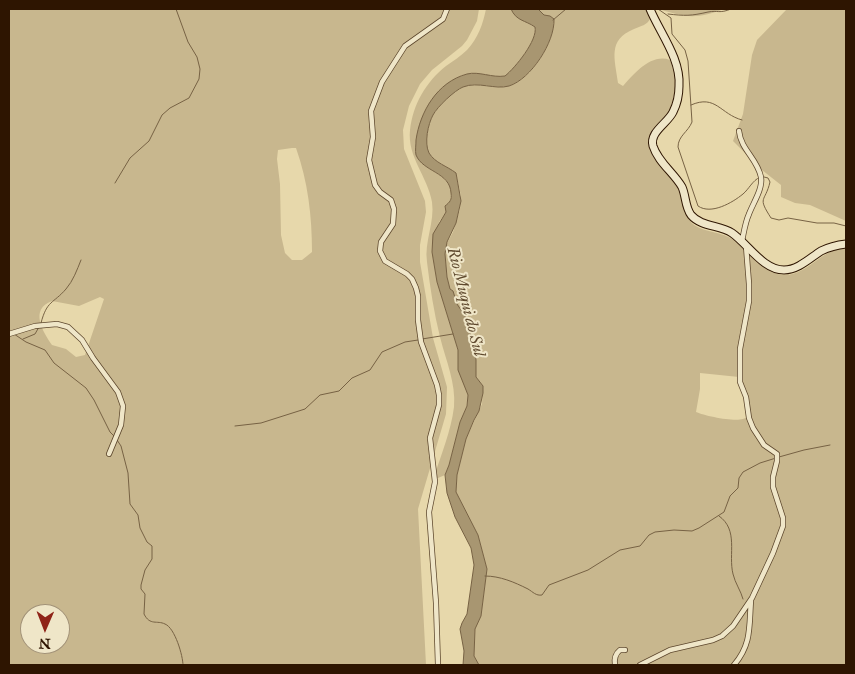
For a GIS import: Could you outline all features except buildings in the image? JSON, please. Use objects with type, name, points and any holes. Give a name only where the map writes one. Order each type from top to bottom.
[{"type":"main road","points":[[650,9],[675,60],[680,81],[677,103],[667,121],[654,135],[654,148],[683,189],[691,215],[699,222],[726,230],[771,266],[785,270],[802,264],[832,246],[846,244]]},
{"type":"street","points":[[438,665],[436,603],[429,512],[435,482],[430,438],[439,405],[439,395],[421,342],[416,288],[407,274],[385,261],[380,252],[383,238],[393,224],[394,208],[391,200],[380,192],[375,185],[369,160],[373,138],[371,111],[382,82],[405,46],[443,19],[447,9]]},
{"type":"street","points":[[640,665],[670,650],[713,640],[722,636],[733,626],[752,598],[773,553],[783,521],[773,487],[777,454],[764,445],[753,428],[749,418],[746,397],[740,382],[740,349],[749,295],[744,243],[748,216],[760,187],[761,178],[757,166],[742,145],[739,130]]},
{"type":"street","points":[[9,334],[34,326],[57,324],[68,327],[82,340],[118,392],[123,406],[121,425],[109,454]]},
{"type":"street","points":[[734,665],[745,650],[752,598]]},
{"type":"street","points":[[615,665],[614,660],[617,652],[625,650]]},
{"type":"shaded area","points":[[9,9],[479,9],[477,21],[467,40],[432,70],[420,84],[409,106],[403,130],[404,149],[425,201],[426,212],[420,245],[420,262],[433,338],[447,387],[446,414],[418,509],[426,665],[9,665]],"holes":[[[296,148],[306,186],[311,225],[312,252],[302,260],[292,260],[285,253],[281,235],[278,150]],[[100,297],[104,299],[85,355],[76,357],[66,349],[52,345],[40,321],[41,309],[52,301],[79,306]]]},
{"type":"shaded area","points":[[486,9],[511,9],[518,18],[535,27],[533,39],[520,60],[505,76],[463,75],[436,95],[423,116],[416,141],[417,156],[421,162],[445,180],[451,192],[450,202],[445,206],[446,212],[439,222],[432,252],[437,282],[458,350],[468,395],[467,406],[460,422],[449,465],[445,475],[438,478],[434,477],[451,425],[454,389],[436,319],[426,255],[433,210],[432,202],[412,149],[410,130],[417,103],[427,86],[439,72],[471,45],[479,31]]},
{"type":"shaded area","points":[[511,9],[538,9],[544,15],[554,19],[550,38],[540,59],[525,76],[509,86],[469,85],[463,87],[442,103],[435,112],[428,128],[427,139],[429,153],[438,162],[456,173],[461,201],[456,223],[447,242],[445,254],[447,277],[450,289],[453,291],[457,304],[465,316],[475,349],[476,377],[483,386],[479,411],[466,439],[457,475],[456,492],[478,535],[487,569],[481,616],[475,629],[474,656],[479,665],[463,665],[464,651],[460,629],[467,614],[474,565],[471,548],[455,517],[447,493],[445,475],[460,422],[467,406],[468,395],[458,370],[458,350],[437,282],[432,252],[433,234],[446,212],[445,206],[450,201],[451,195],[446,181],[419,161],[416,155],[416,140],[421,119],[426,109],[439,91],[447,84],[456,78],[472,73],[505,76],[525,53],[533,39],[535,27],[518,18]]},
{"type":"shaded area","points":[[538,9],[646,9],[649,21],[625,33],[616,45],[615,58],[618,83],[623,86],[644,66],[656,59],[670,60],[674,72],[674,94],[667,115],[650,146],[656,159],[678,188],[687,216],[691,222],[699,228],[722,234],[732,239],[769,271],[777,274],[793,274],[801,271],[830,252],[846,248],[846,665],[479,665],[474,656],[475,628],[481,616],[487,569],[478,535],[456,492],[457,475],[466,439],[482,404],[483,386],[476,377],[475,349],[465,317],[457,304],[453,291],[450,289],[447,277],[446,245],[453,232],[460,209],[461,196],[456,173],[438,162],[429,153],[427,134],[435,112],[447,99],[463,87],[469,85],[509,86],[525,76],[533,68],[546,49],[553,28],[554,19],[544,15]],"holes":[[[700,373],[739,377],[749,414],[746,418],[739,420],[727,419],[696,412],[700,389]]]},
{"type":"shaded area","points":[[659,9],[724,9],[699,16],[684,16]]},
{"type":"shaded area","points":[[787,9],[846,9],[846,221],[810,205],[795,203],[781,197],[781,185],[762,170],[733,141],[743,114],[752,55],[757,40]]},
{"type":"waterway","points":[[115,183],[130,158],[149,141],[162,115],[170,108],[189,98],[199,79],[200,69],[197,57],[188,42],[176,9]]},
{"type":"waterway","points":[[553,20],[566,9]]},
{"type":"waterway","points":[[658,9],[671,18],[672,34],[685,50],[688,61],[692,122],[681,137],[678,147],[698,206],[709,209],[721,207],[743,194],[760,177]]},
{"type":"waterway","points":[[668,14],[692,15],[731,9]]},
{"type":"waterway","points":[[691,105],[699,102],[712,103],[728,114],[742,120]]},
{"type":"waterway","points":[[764,177],[768,178],[770,182],[763,202],[771,218],[779,220],[788,218],[846,226]]},
{"type":"waterway","points":[[41,323],[48,306],[71,282],[81,260]]},
{"type":"waterway","points":[[23,339],[35,334],[39,327]]},
{"type":"waterway","points":[[14,334],[26,342],[45,350],[54,363],[86,388],[110,432],[115,437]]},
{"type":"waterway","points":[[422,339],[453,334]]},
{"type":"waterway","points":[[235,426],[261,423],[305,409],[320,395],[339,391],[352,378],[370,370],[382,352],[405,342],[418,340]]},
{"type":"waterway","points":[[117,440],[121,446],[128,473],[130,504],[138,515],[140,528],[147,542],[152,546],[152,559],[145,570],[141,585],[141,589],[145,594],[144,614],[149,620],[165,624],[169,627],[180,649],[183,665]]},
{"type":"waterway","points":[[779,457],[830,445]]},
{"type":"waterway","points":[[485,576],[507,580],[542,595],[549,585],[588,570],[620,550],[640,546],[649,535],[655,532],[692,531],[699,528],[724,512],[730,496],[738,488],[739,478],[743,472],[760,463],[776,458]]},
{"type":"waterway","points":[[719,516],[729,528],[732,543],[733,574],[743,599]]},
{"type":"water label","name":"Rio Muqui do Sul","points":[[465,302]]}]
